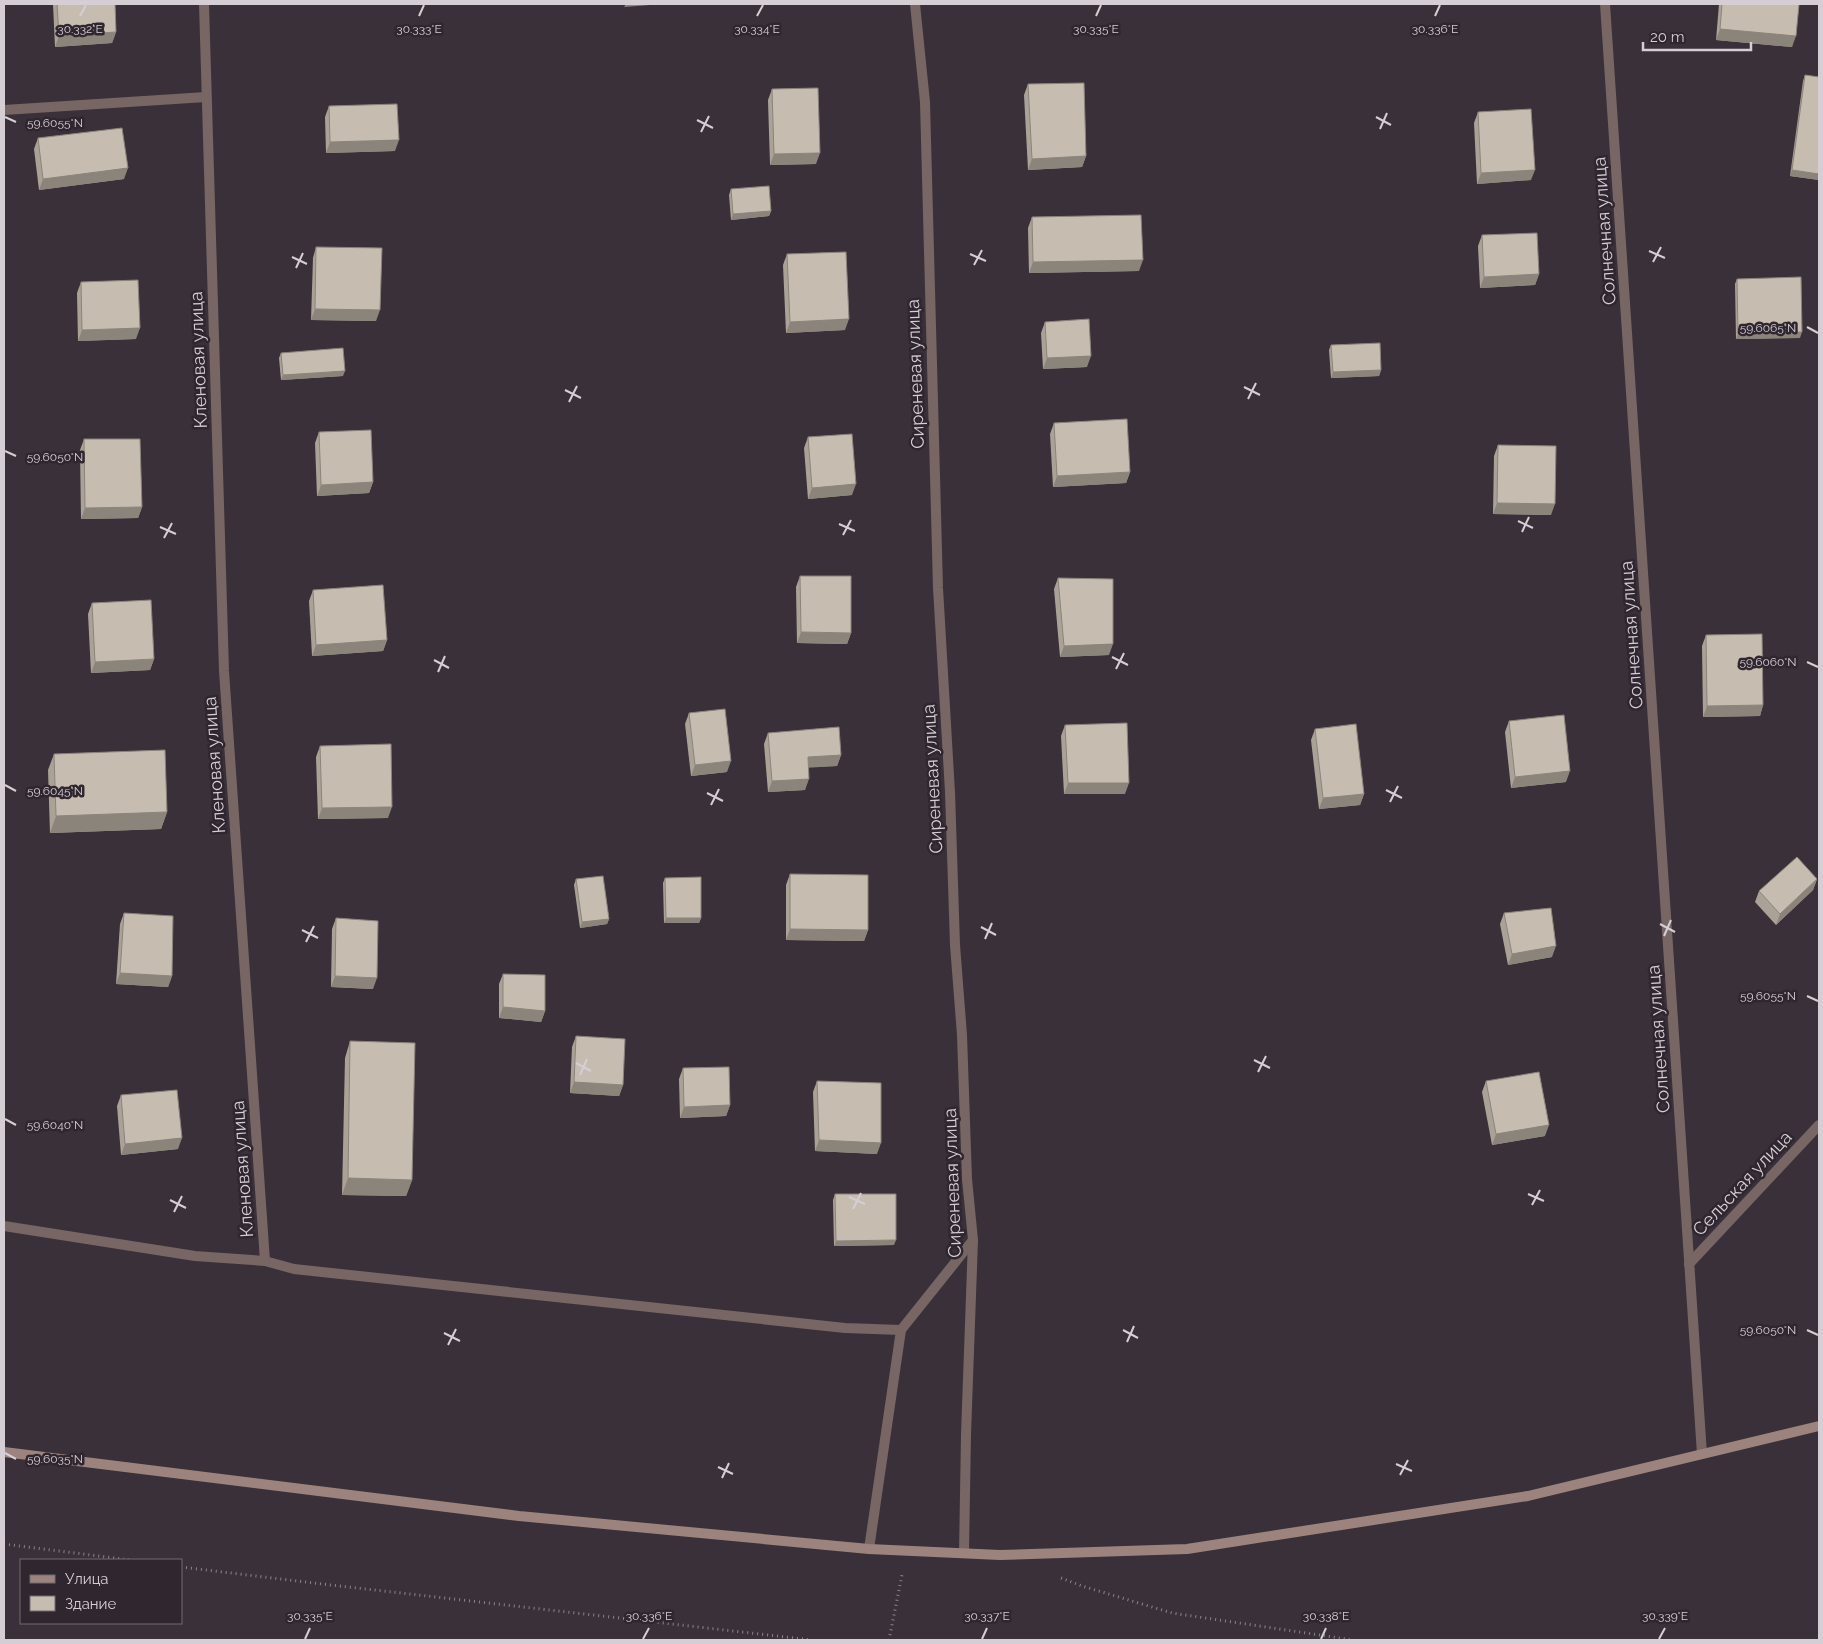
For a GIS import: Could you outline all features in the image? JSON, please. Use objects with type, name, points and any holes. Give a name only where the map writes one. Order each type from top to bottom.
[{"type":"main road","points":[[4,1452],[519,1516],[869,1549],[1000,1555],[1187,1549],[1528,1496],[1819,1426]]},
{"type":"street","name":"Кленовая улица","points":[[4,1226],[195,1256],[265,1260],[224,671],[204,4]]},
{"type":"street","name":"Сиреневая улица","points":[[915,4],[925,102],[938,588],[950,792],[955,945],[962,1036],[967,1179],[973,1240],[964,1553]]},
{"type":"street","name":"Солнечная улица","points":[[1605,4],[1702,1454]]},
{"type":"street","points":[[4,110],[206,97]]},
{"type":"street","name":"Сельская улица","points":[[1689,1264],[1819,1125]]},
{"type":"street","points":[[869,1549],[901,1330],[973,1240]]},
{"type":"street","points":[[265,1260],[303,1270],[844,1328],[901,1330]]},
{"type":"path","points":[[4,1544],[122,1559]]},
{"type":"path","points":[[889,1640],[906,1551]]},
{"type":"path","points":[[182,1567],[812,1640]]},
{"type":"path","points":[[1055,1576],[1172,1613],[1353,1640]]},
{"type":"building","points":[[57,4],[115,4],[116,32],[59,36]]},
{"type":"building","points":[[1722,4],[1799,4],[1796,36],[1720,29]]},
{"type":"building","points":[[1805,75],[1819,77],[1819,174],[1792,170]]},
{"type":"building","points":[[1084,83],[1086,156],[1032,159],[1028,84]]},
{"type":"building","points":[[818,88],[820,153],[774,154],[772,89]]},
{"type":"building","points":[[397,104],[399,140],[330,142],[329,106]]},
{"type":"building","points":[[1531,109],[1535,170],[1481,173],[1478,112]]},
{"type":"building","points":[[122,128],[128,168],[43,179],[38,138]]},
{"type":"building","points":[[769,186],[771,211],[733,214],[731,189]]},
{"type":"building","points":[[1141,215],[1143,260],[1033,262],[1032,217]]},
{"type":"building","points":[[1537,233],[1539,274],[1484,277],[1482,235]]},
{"type":"building","points":[[316,247],[382,248],[380,310],[315,309]]},
{"type":"building","points":[[846,252],[849,319],[790,322],[787,254]]},
{"type":"building","points":[[1801,277],[1802,332],[1738,334],[1737,279]]},
{"type":"building","points":[[138,280],[140,328],[82,330],[81,282]]},
{"type":"building","points":[[1089,319],[1091,356],[1047,358],[1045,322]]},
{"type":"building","points":[[1380,343],[1381,370],[1333,372],[1331,345]]},
{"type":"building","points":[[343,348],[345,371],[283,375],[281,353]]},
{"type":"building","points":[[1127,419],[1130,472],[1057,476],[1054,423]]},
{"type":"building","points":[[371,430],[373,482],[321,485],[319,432]]},
{"type":"building","points":[[852,434],[856,484],[812,488],[808,437]]},
{"type":"building","points":[[84,439],[140,439],[142,507],[85,508]]},
{"type":"building","points":[[1498,445],[1556,446],[1555,504],[1497,503]]},
{"type":"building","points":[[800,576],[851,576],[851,633],[801,632]]},
{"type":"building","points":[[1058,578],[1113,579],[1113,644],[1064,646]]},
{"type":"building","points":[[383,585],[387,640],[316,645],[313,590]]},
{"type":"building","points":[[151,600],[154,659],[95,662],[92,603]]},
{"type":"building","points":[[1762,634],[1763,705],[1707,706],[1706,635]]},
{"type":"building","points":[[725,709],[731,761],[695,765],[689,713]]},
{"type":"building","points":[[1564,715],[1570,771],[1515,777],[1509,721]]},
{"type":"building","points":[[1127,723],[1129,783],[1068,783],[1065,725]]},
{"type":"building","points":[[1356,724],[1364,794],[1323,798],[1315,729]]},
{"type":"building","points":[[839,727],[841,755],[808,757],[809,779],[772,781],[768,733]]},
{"type":"building","points":[[391,744],[392,807],[322,808],[320,746]]},
{"type":"building","points":[[165,750],[167,812],[56,816],[54,754]]},
{"type":"building","points":[[1797,857],[1817,879],[1780,914],[1759,891]]},
{"type":"building","points":[[790,874],[868,875],[868,930],[790,929]]},
{"type":"building","points":[[603,876],[609,919],[582,922],[576,879]]},
{"type":"building","points":[[701,877],[701,918],[666,918],[665,878]]},
{"type":"building","points":[[1551,908],[1556,946],[1512,954],[1504,913]]},
{"type":"building","points":[[124,913],[173,916],[172,976],[120,973]]},
{"type":"building","points":[[336,918],[378,921],[377,978],[335,976]]},
{"type":"building","points":[[503,974],[545,975],[545,1011],[503,1007]]},
{"type":"building","points":[[576,1036],[625,1039],[623,1085],[574,1082]]},
{"type":"building","points":[[350,1041],[415,1043],[412,1180],[348,1178]]},
{"type":"building","points":[[729,1067],[730,1105],[684,1107],[683,1068]]},
{"type":"building","points":[[1539,1072],[1549,1125],[1496,1134],[1486,1081]]},
{"type":"building","points":[[817,1081],[881,1083],[881,1143],[819,1140]]},
{"type":"building","points":[[177,1090],[182,1138],[125,1144],[121,1095]]},
{"type":"building","points":[[835,1194],[896,1194],[896,1240],[836,1241]]}]
